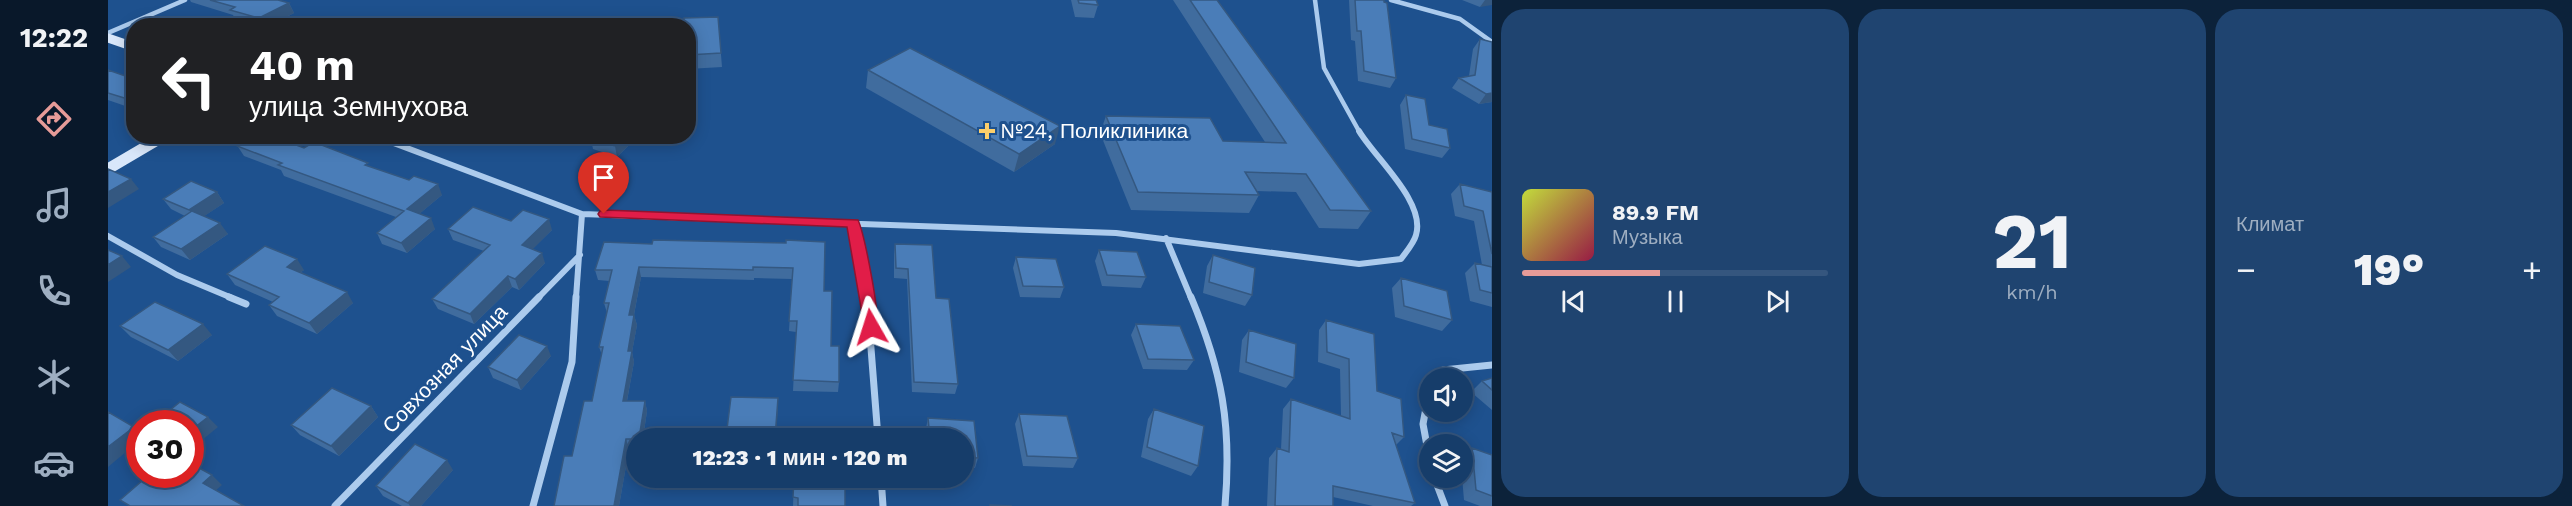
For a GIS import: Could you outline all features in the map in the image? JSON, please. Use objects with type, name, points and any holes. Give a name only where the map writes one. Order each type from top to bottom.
[{"type":"street","points":[[143,18],[185,0]]},
{"type":"street","points":[[396,144],[582,214],[1104,232],[1359,264],[1401,259],[1416,237],[1418,221],[1404,190],[1366,143],[1332,87],[1324,68],[1315,0]]},
{"type":"street","points":[[1392,0],[1460,20],[1492,42]]},
{"type":"street","points":[[108,33],[126,25]]},
{"type":"street","points":[[108,38],[126,44]]},
{"type":"street","points":[[108,168],[150,144]]},
{"type":"street","points":[[533,506],[572,362],[582,214]]},
{"type":"street","points":[[853,223],[869,304],[877,428]]},
{"type":"street","points":[[108,236],[177,275],[246,304]]},
{"type":"street","points":[[1166,238],[1216,362],[1223,397],[1230,462],[1225,506]]},
{"type":"street","name":"Совхозная улица","points":[[335,506],[580,255]]},
{"type":"street","points":[[1468,368],[1492,366]]},
{"type":"street","points":[[882,488],[883,506]]},
{"type":"street","points":[[1438,488],[1444,506]]},
{"type":"building","points":[[210,0],[278,0],[289,3],[259,18],[230,10],[235,7]]},
{"type":"building","points":[[1078,0],[1096,0],[1098,5],[1079,3]]},
{"type":"building","points":[[1190,0],[1217,0],[1371,211],[1330,210],[1306,174],[1245,172],[1259,195],[1138,192],[1106,116],[1210,118],[1223,141],[1286,143]]},
{"type":"building","points":[[1355,0],[1384,0],[1387,3],[1396,78],[1364,71],[1361,31],[1357,31]]},
{"type":"building","points":[[718,17],[721,53],[696,55],[696,18],[684,18]]},
{"type":"building","points":[[1480,39],[1492,42],[1492,93],[1486,94],[1459,78],[1475,75]]},
{"type":"building","points":[[910,48],[1060,126],[1019,154],[868,70]]},
{"type":"building","points":[[108,70],[126,76],[126,99],[108,93]]},
{"type":"building","points":[[1406,95],[1425,99],[1429,125],[1447,129],[1450,148],[1412,139]]},
{"type":"building","points":[[236,144],[293,144],[304,148],[311,144],[319,144],[368,163],[365,165],[409,180],[414,176],[438,184],[407,209],[431,218],[401,243],[377,233],[404,211],[278,165],[282,163]]},
{"type":"building","points":[[108,169],[131,179],[108,192]]},
{"type":"building","points":[[191,181],[217,192],[189,210],[163,199]]},
{"type":"building","points":[[1460,184],[1492,192],[1492,254],[1483,211],[1464,206]]},
{"type":"building","points":[[473,207],[511,221],[523,210],[549,219],[522,245],[542,253],[515,279],[508,276],[470,314],[432,299],[490,245],[448,229]]},
{"type":"building","points":[[192,211],[220,223],[181,249],[153,237]]},
{"type":"building","points":[[653,240],[825,242],[824,291],[832,291],[831,346],[839,346],[839,382],[793,380],[797,321],[789,321],[793,268],[753,267],[753,270],[639,267],[629,315],[634,315],[628,351],[632,351],[623,401],[645,401],[641,428],[626,428],[614,506],[554,506],[564,456],[572,456],[584,401],[592,401],[603,347],[599,347],[609,303],[604,303],[612,270],[595,270],[604,242],[652,244]]},
{"type":"building","points":[[895,244],[932,245],[936,298],[949,299],[958,384],[914,382],[908,269],[896,268]]},
{"type":"building","points":[[265,246],[297,259],[287,267],[347,292],[309,323],[269,305],[279,297],[227,274]]},
{"type":"building","points":[[108,250],[122,256],[108,265]]},
{"type":"building","points":[[1099,250],[1137,252],[1146,277],[1107,275]]},
{"type":"building","points":[[1213,255],[1255,268],[1252,295],[1209,282]]},
{"type":"building","points":[[1016,257],[1056,259],[1064,287],[1023,286]]},
{"type":"building","points":[[1475,263],[1492,267],[1492,293],[1480,290]]},
{"type":"building","points":[[1401,278],[1447,291],[1452,320],[1404,306]]},
{"type":"building","points":[[155,302],[203,324],[168,350],[120,326]]},
{"type":"building","points":[[1326,320],[1374,334],[1377,391],[1401,399],[1404,437],[1392,433],[1415,503],[1333,486],[1333,506],[1275,506],[1277,448],[1289,452],[1291,399],[1350,419],[1349,359],[1327,352]]},
{"type":"building","points":[[1136,324],[1180,326],[1194,360],[1148,359]]},
{"type":"building","points":[[1249,330],[1296,344],[1294,378],[1246,362]]},
{"type":"building","points":[[519,335],[547,346],[517,380],[488,367]]},
{"type":"building","points":[[1492,378],[1492,390],[1482,381]]},
{"type":"building","points":[[332,388],[371,406],[331,446],[291,425]]},
{"type":"building","points":[[731,397],[778,398],[776,428],[727,428]]},
{"type":"building","points":[[180,402],[195,410],[170,410]]},
{"type":"building","points":[[1154,409],[1204,426],[1198,466],[1147,447]]},
{"type":"building","points":[[108,412],[126,422],[126,433],[108,447]]},
{"type":"building","points":[[1019,414],[1067,416],[1078,458],[1027,456]]},
{"type":"building","points":[[928,418],[974,421],[978,458],[974,458],[974,428],[929,428]]},
{"type":"building","points":[[415,444],[447,460],[408,503],[376,486]]},
{"type":"building","points":[[1473,448],[1492,455],[1492,496],[1476,490]]},
{"type":"building","points":[[204,471],[212,475],[204,482]]},
{"type":"building","points":[[204,484],[244,506],[130,506],[120,500],[134,488],[204,488]]},
{"type":"building","points":[[793,488],[845,488],[845,506],[798,506],[798,498],[793,497]]},
{"type":"place","name":"№24, Поликлиника","points":[[987,131]]},
{"type":"route","points":[[604,214],[853,223],[869,304],[871,327]]}]
